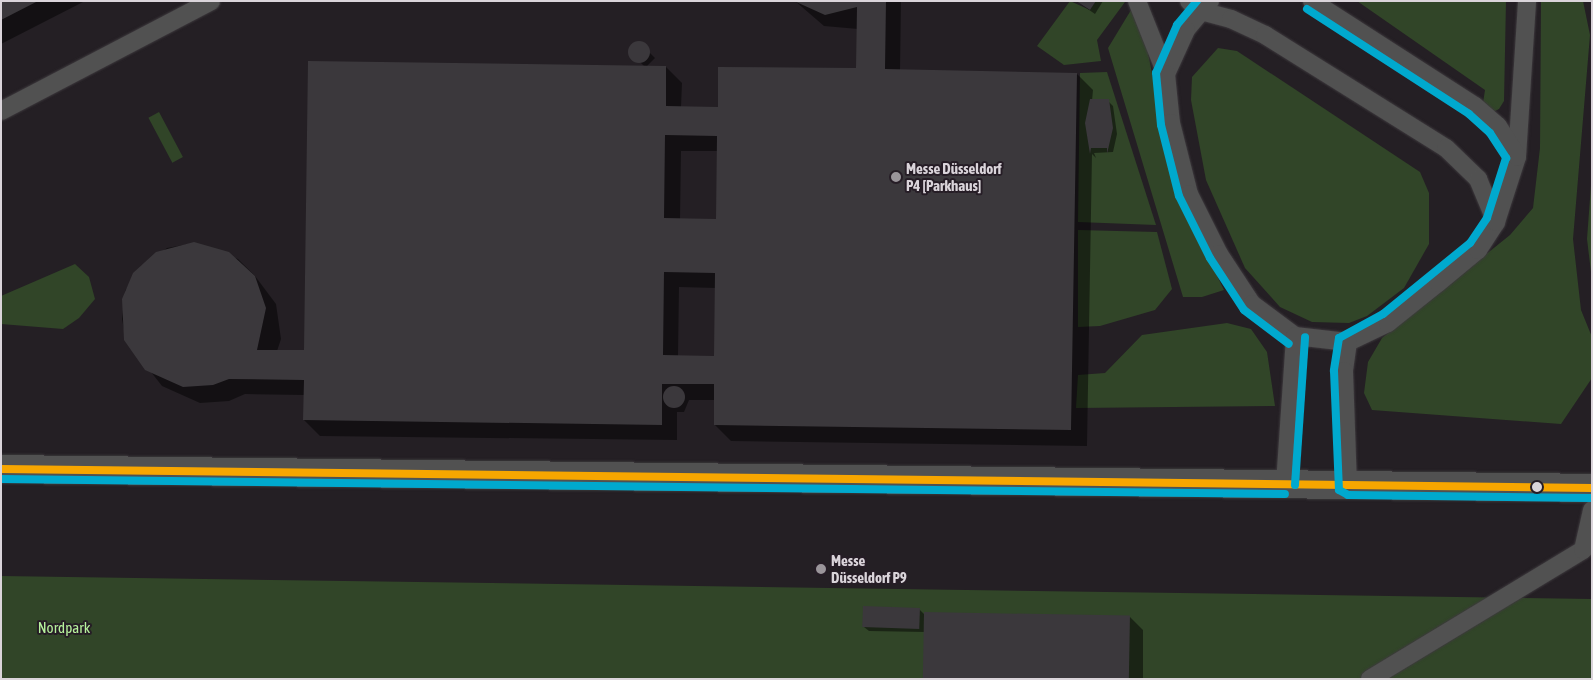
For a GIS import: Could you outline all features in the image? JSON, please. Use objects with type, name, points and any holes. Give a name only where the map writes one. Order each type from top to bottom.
[{"type":"street","points":[[1,469],[1592,488]]},
{"type":"lane","points":[[1,111],[211,1]]},
{"type":"lane","points":[[1137,1],[1166,74],[1170,123],[1189,194],[1206,228],[1252,304],[1295,336],[1348,342],[1388,323],[1438,283],[1478,250],[1496,222],[1517,157],[1527,1]]},
{"type":"lane","points":[[1312,1],[1475,106],[1498,126],[1517,157]]},
{"type":"lane","points":[[1166,74],[1200,4],[1265,35],[1446,148],[1478,179],[1496,222]]},
{"type":"lane","points":[[1285,484],[1295,336]]},
{"type":"lane","points":[[1348,342],[1344,371],[1348,485]]},
{"type":"lane","points":[[1370,679],[1583,550],[1592,510]]},
{"type":"green space","points":[[1070,1],[1090,10],[1096,1],[1125,2],[1097,40],[1101,61],[1064,65],[1037,46]]},
{"type":"green space","points":[[1357,1],[1506,1],[1504,101],[1499,109],[1493,112],[1483,103],[1485,90]]},
{"type":"green space","points":[[1541,1],[1583,1],[1590,35],[1573,239],[1581,310],[1592,337],[1592,378],[1561,424],[1372,410],[1364,393],[1368,362],[1382,338],[1510,235],[1533,208],[1540,148]]},
{"type":"green space","points":[[1131,10],[1145,38],[1176,193],[1224,290],[1202,297],[1183,297],[1108,48]]},
{"type":"green space","points":[[1218,48],[1237,51],[1420,172],[1429,193],[1429,244],[1404,288],[1367,316],[1349,323],[1312,322],[1280,307],[1245,268],[1206,180],[1191,100],[1192,77]]},
{"type":"green space","points":[[1107,72],[1156,225],[1078,222],[1080,73]]},
{"type":"green space","points":[[159,112],[183,157],[172,163],[148,118]]},
{"type":"green space","points":[[1592,172],[1592,280],[1587,239]]},
{"type":"green space","points":[[1078,230],[1157,232],[1172,289],[1155,310],[1100,326],[1078,327]]},
{"type":"green space","points":[[75,264],[89,277],[95,299],[79,318],[63,329],[1,324],[1,296]]},
{"type":"green space","points":[[1227,323],[1251,329],[1267,352],[1275,406],[1076,408],[1078,375],[1105,373],[1142,335]]},
{"type":"green space","name":"Nordpark","points":[[1,576],[1592,599],[1592,679],[1,679]]},
{"type":"building","points":[[1,1],[38,1],[1,20]]},
{"type":"building","name":"Messe Düsseldorf P4 [Parkhaus]","points":[[794,1],[886,1],[885,69],[1077,73],[1071,430],[714,425],[714,384],[662,384],[662,425],[303,420],[304,380],[229,379],[213,385],[183,387],[145,370],[124,340],[122,299],[133,273],[156,252],[194,242],[229,252],[255,276],[266,308],[257,350],[304,350],[308,61],[666,66],[666,106],[718,107],[718,67],[856,68],[857,7],[825,15]],"holes":[[[665,135],[717,136],[716,219],[664,218]],[[664,272],[715,273],[714,356],[663,355]]]},
{"type":"building","points":[[1076,1],[1096,1],[1090,10]]},
{"type":"building","points":[[639,41],[649,48],[650,52],[643,62],[639,63],[629,56],[628,52],[635,42]]},
{"type":"building","points":[[1090,99],[1109,99],[1113,128],[1107,154],[1107,148],[1091,148],[1090,154],[1085,123]]},
{"type":"building","points":[[670,386],[678,386],[685,393],[685,401],[678,408],[670,408],[663,401],[663,393]]},
{"type":"building","points":[[863,606],[920,608],[919,629],[862,627]]},
{"type":"building","points":[[924,612],[1130,616],[1129,679],[923,679]]},
{"type":"transit line","points":[[1197,1],[1177,25],[1156,73],[1161,125],[1179,196],[1210,258],[1244,310],[1289,344]]},
{"type":"transit line","points":[[1307,9],[1469,114],[1490,133],[1506,158],[1487,218],[1470,243],[1383,314],[1339,338],[1334,371],[1339,490],[1348,495],[1592,498]]},
{"type":"transit line","points":[[1295,485],[1305,337]]},
{"type":"transit line","points":[[1,469],[1592,488]]},
{"type":"transit line","points":[[1,479],[1285,494]]},
{"type":"place","name":"Messe Düsseldorf P4 [Parkhaus]","points":[[896,177]]},
{"type":"place","name":"Messe Düsseldorf P9","points":[[821,569]]}]
